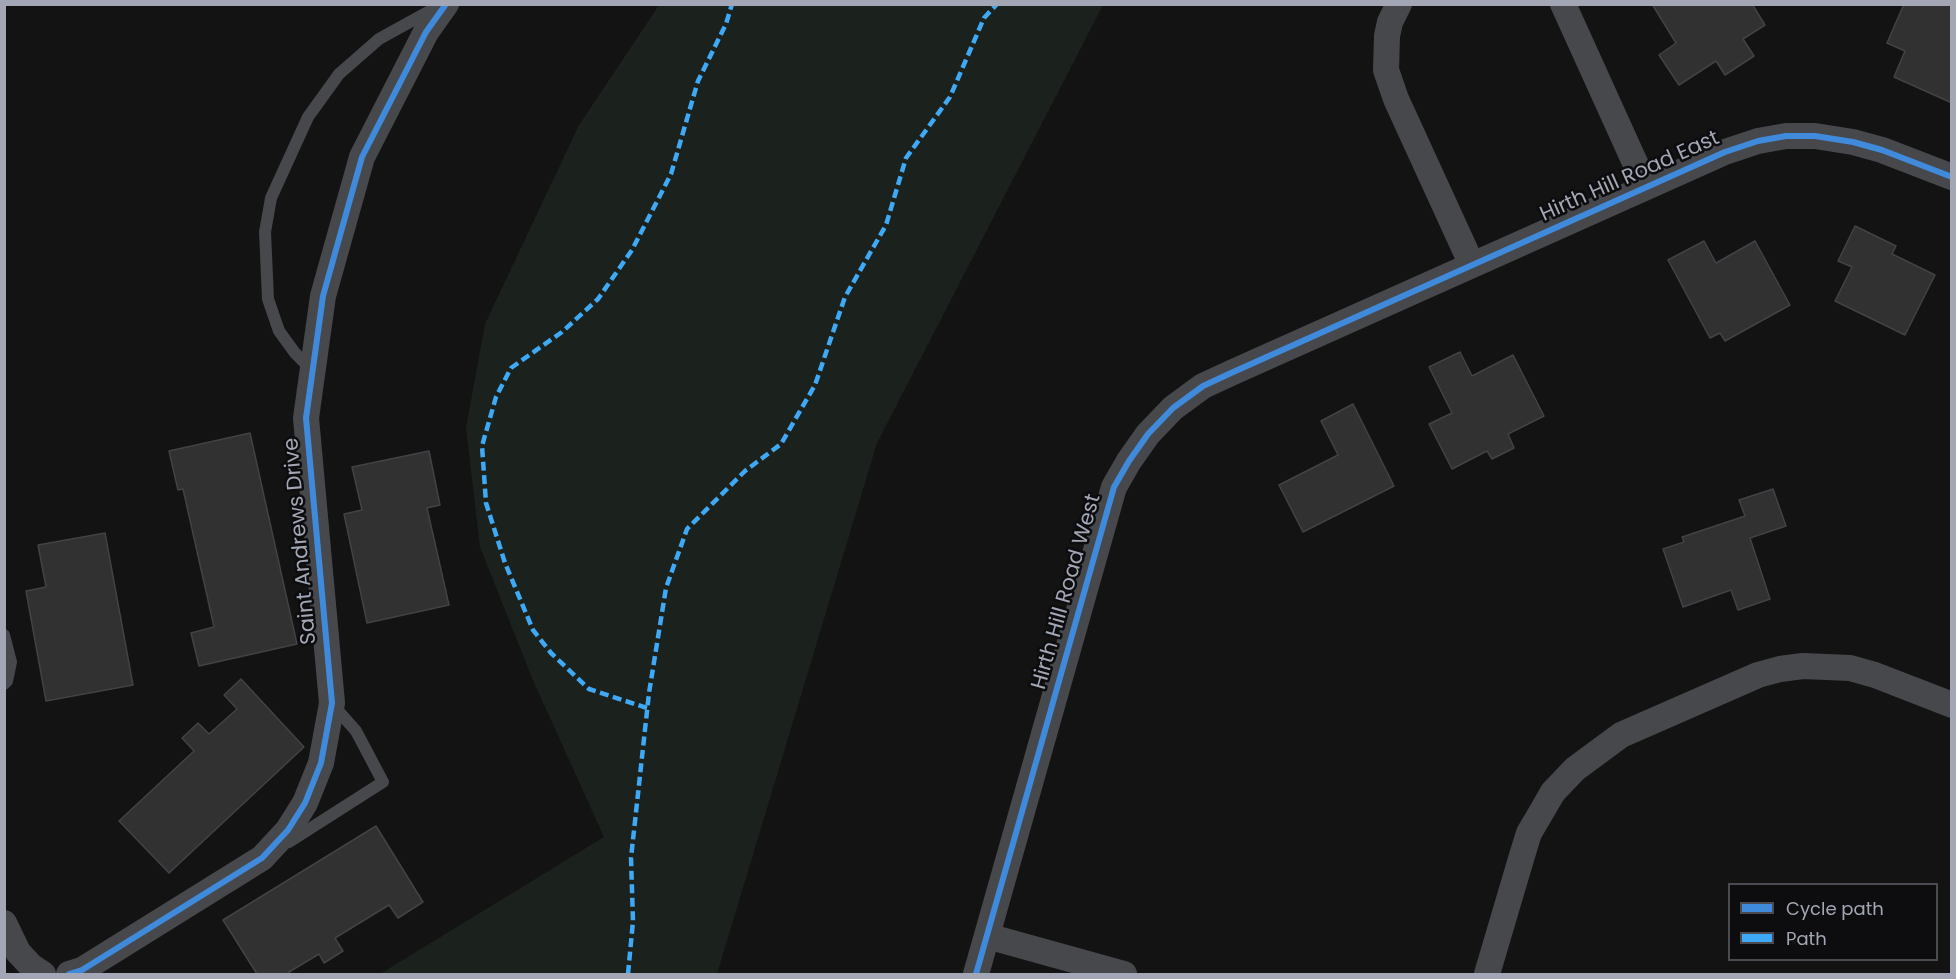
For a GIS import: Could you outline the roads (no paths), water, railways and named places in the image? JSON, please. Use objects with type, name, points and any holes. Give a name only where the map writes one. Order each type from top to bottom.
[{"type":"street","name":"Saint Andrews Drive","points":[[69,975],[82,970],[262,858],[288,830],[305,803],[321,763],[332,703],[306,418],[323,296],[362,157],[426,32],[446,4]]},
{"type":"street","points":[[1399,4],[1390,22],[1387,36],[1385,54],[1390,84],[1472,266]]},
{"type":"street","name":"Hirth Hill Road East","points":[[1563,4],[1646,188]]},
{"type":"street","name":"Hirth Hill Road East","points":[[1497,254],[1725,152],[1758,141],[1786,136],[1815,136],[1882,150],[1952,177]]},
{"type":"street","name":"Hirth Hill Road West","points":[[976,975],[1114,487],[1148,434],[1173,408],[1203,386],[1497,254]]},
{"type":"street","points":[[1487,975],[1533,826],[1553,792],[1575,769],[1621,735],[1758,675],[1803,666],[1850,668],[1875,675],[1952,705]]},
{"type":"street","points":[[4,924],[18,952],[43,975]]},
{"type":"street","points":[[987,936],[1124,975]]},
{"type":"lane","points":[[312,370],[295,353],[279,331],[268,299],[265,232],[271,198],[308,117],[339,74],[379,39],[441,4]]},
{"type":"lane","points":[[4,635],[11,662],[4,684]]},
{"type":"lane","points":[[262,858],[383,782],[356,731],[332,703]]}]
